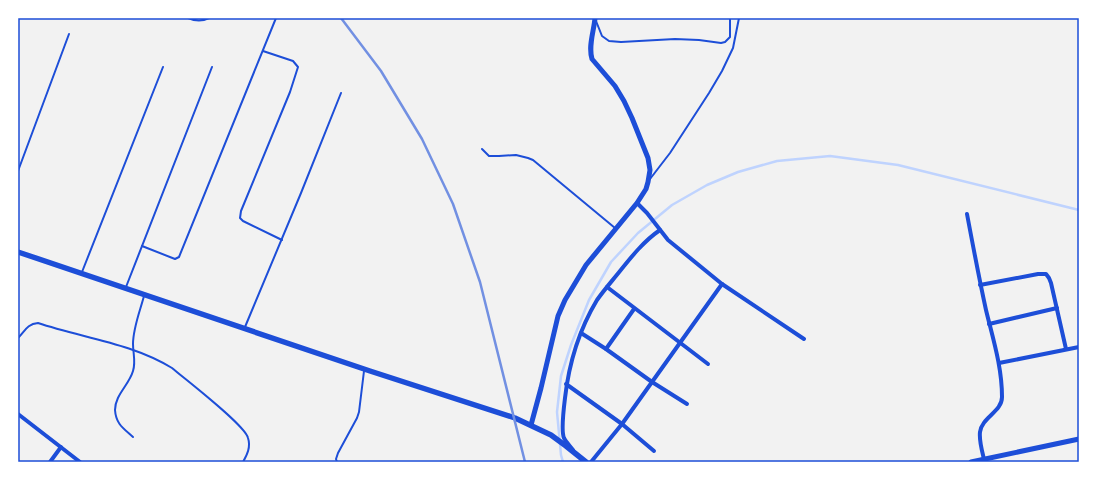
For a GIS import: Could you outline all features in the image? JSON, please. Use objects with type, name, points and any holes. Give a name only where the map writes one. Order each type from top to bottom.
[{"type":"main road","points":[[18,252],[515,418],[551,435],[586,462]]},
{"type":"street","points":[[530,425],[541,388],[558,316],[565,300],[586,266],[637,203],[648,182],[650,170],[648,158],[624,101],[615,86],[592,60],[590,49],[595,18]]},
{"type":"street","points":[[637,203],[647,213],[668,240],[722,284],[804,339]]},
{"type":"street","points":[[967,214],[980,286],[999,363],[1002,399],[1000,405],[984,423],[980,432],[984,459]]},
{"type":"street","points":[[577,454],[565,440],[563,434],[566,384],[573,354],[581,333],[598,299],[641,246],[660,230]]},
{"type":"street","points":[[980,286],[1038,274],[1046,274],[1051,282],[1066,350]]},
{"type":"street","points":[[591,462],[622,424],[722,284]]},
{"type":"street","points":[[607,287],[708,364]]},
{"type":"street","points":[[989,324],[1057,308]]},
{"type":"street","points":[[606,349],[634,309]]},
{"type":"street","points":[[581,333],[687,404]]},
{"type":"street","points":[[999,363],[1079,347]]},
{"type":"street","points":[[566,384],[622,424],[654,451]]},
{"type":"street","points":[[18,414],[80,462]]},
{"type":"street","points":[[971,462],[1079,439]]},
{"type":"street","points":[[50,462],[61,447]]},
{"type":"lane","points":[[188,18],[201,21],[209,18]]},
{"type":"lane","points":[[142,246],[174,259],[180,257],[276,18]]},
{"type":"lane","points":[[595,18],[602,36],[604,39],[609,41],[621,42],[674,39],[699,40],[717,43],[725,42],[730,37],[730,18]]},
{"type":"lane","points":[[648,182],[688,126],[722,71],[733,48],[739,18]]},
{"type":"lane","points":[[18,171],[69,34]]},
{"type":"lane","points":[[263,51],[293,62],[298,67],[290,92],[241,211],[240,218],[243,221],[282,240]]},
{"type":"lane","points":[[81,273],[163,67]]},
{"type":"lane","points":[[125,288],[212,67]]},
{"type":"lane","points":[[244,328],[282,240],[340,93]]},
{"type":"lane","points":[[482,149],[489,156],[516,155],[533,160],[616,229]]},
{"type":"lane","points":[[132,437],[117,422],[115,409],[116,401],[130,379],[133,371],[134,333],[144,294]]},
{"type":"lane","points":[[18,338],[27,327],[38,323],[134,349],[172,368],[246,432],[249,439],[249,445],[243,462]]},
{"type":"lane","points":[[337,462],[336,459],[338,453],[359,412],[365,369]]},
{"type":"waterway","points":[[563,462],[557,412],[561,376],[571,345],[589,300],[611,262],[638,233],[672,205],[707,185],[738,172],[777,161],[830,156],[898,165],[1079,210]]},
{"type":"railway","points":[[341,18],[381,71],[422,139],[453,204],[480,282],[525,462]]}]
